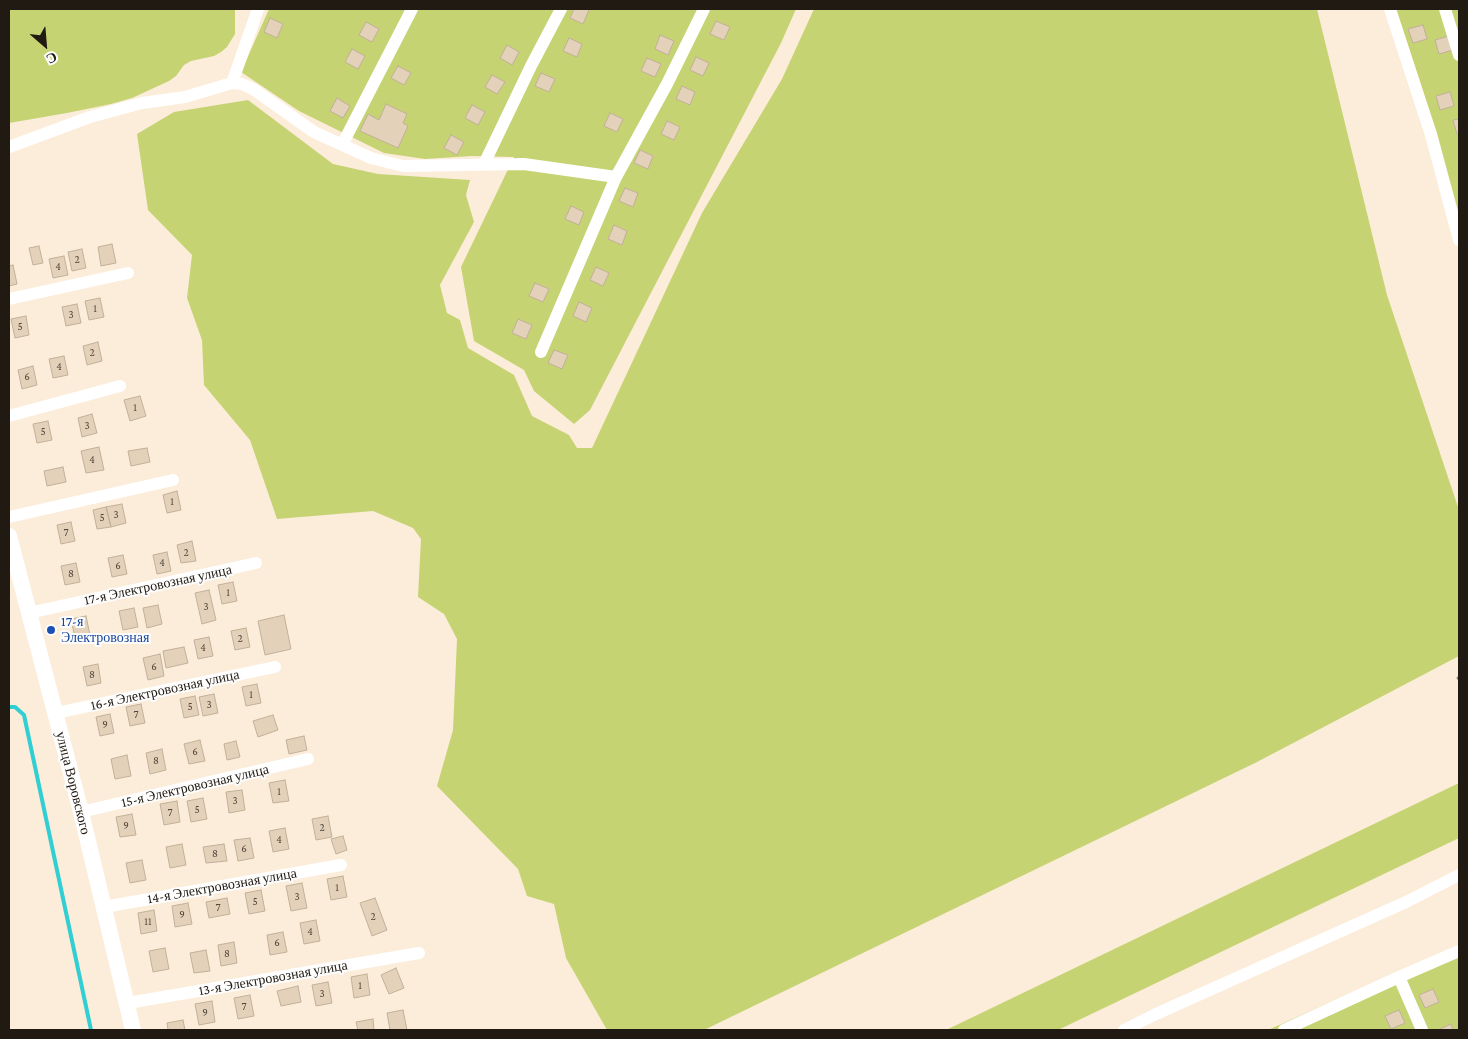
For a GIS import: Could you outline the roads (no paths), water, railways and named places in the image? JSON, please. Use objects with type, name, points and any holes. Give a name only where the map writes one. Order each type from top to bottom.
[{"type":"main road","name":"улица Воровского","points":[[9,536],[81,812],[133,1030]]},
{"type":"street","points":[[232,83],[258,9]]},
{"type":"street","points":[[342,145],[412,9]]},
{"type":"street","points":[[484,164],[531,66],[561,9]]},
{"type":"street","points":[[541,352],[616,177],[704,9]]},
{"type":"street","points":[[1390,9],[1431,135],[1459,240]]},
{"type":"street","points":[[1445,9],[1459,56]]},
{"type":"street","points":[[9,147],[90,118],[142,104],[185,97],[232,83],[242,84],[253,89],[314,132],[371,158],[404,166],[524,164],[616,177]]},
{"type":"street","points":[[9,300],[128,273]]},
{"type":"street","points":[[9,416],[120,386]]},
{"type":"street","points":[[9,517],[173,480]]},
{"type":"street","name":"17-я Электровозная улица","points":[[29,613],[256,563]]},
{"type":"street","name":"16-я Электровозная улица","points":[[56,713],[275,667]]},
{"type":"street","name":"15-я Электровозная улица","points":[[81,812],[308,759]]},
{"type":"street","name":"14-я Электровозная улица","points":[[104,907],[341,865]]},
{"type":"street","points":[[1124,1030],[1406,902],[1459,875]]},
{"type":"street","points":[[1284,1030],[1305,1026],[1399,977],[1459,951]]},
{"type":"street","name":"13-я Электровозная улица","points":[[128,1003],[419,953]]},
{"type":"street","points":[[1399,977],[1422,1030]]},
{"type":"waterway","points":[[9,707],[15,707],[24,715],[91,1030]]},
{"type":"place","name":"17-я Электровозная","points":[[51,630]]}]
